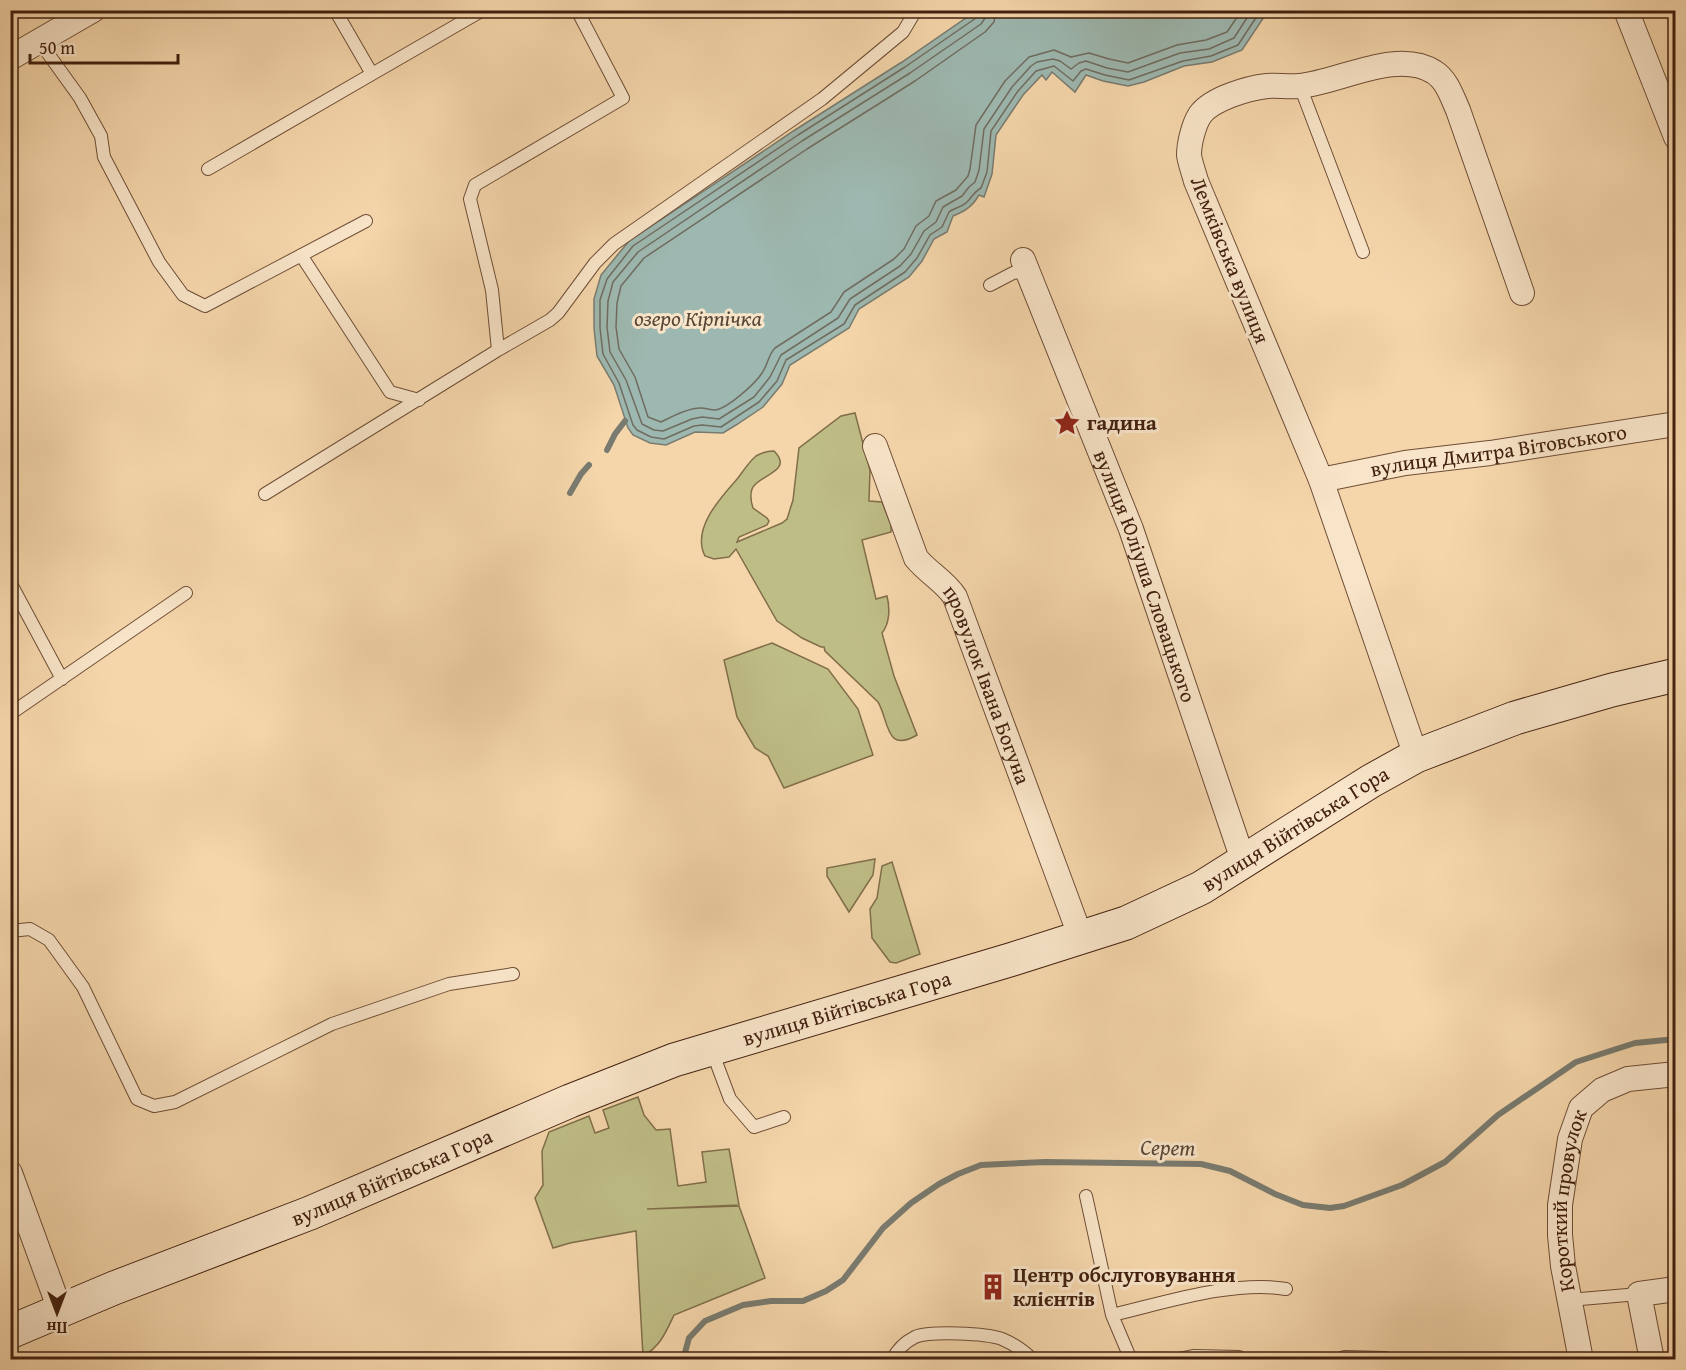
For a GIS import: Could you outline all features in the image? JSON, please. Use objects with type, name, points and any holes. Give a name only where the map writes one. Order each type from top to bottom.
[{"type":"street","points":[[10,58],[93,10]]},
{"type":"street","points":[[1626,10],[1676,137]]},
{"type":"street","name":"Лемківська вулиця","points":[[1416,756],[1321,480],[1196,181],[1189,154],[1193,134],[1201,114],[1217,101],[1266,86],[1300,86],[1387,65],[1409,64],[1433,72],[1441,79],[1458,110],[1522,293]]},
{"type":"street","name":"вулиця Юліуша Словацького","points":[[1025,265],[1131,530],[1244,863]]},
{"type":"street","name":"вулиця Дмитра Вітовського","points":[[1321,480],[1405,463],[1490,453],[1676,424]]},
{"type":"street","name":"провулок Івана Богуна","points":[[875,446],[916,558],[924,568],[950,588],[956,597],[1081,938]]},
{"type":"street","name":"вулиця Війтівська Гора","points":[[10,1332],[60,1310],[310,1213],[627,1077],[711,1048],[1126,924],[1201,888],[1371,781],[1416,756],[1515,718],[1612,690],[1676,675]]},
{"type":"street","name":"Короткий провулок","points":[[1581,1359],[1562,1256],[1560,1205],[1570,1138],[1581,1108],[1602,1090],[1628,1079],[1676,1074]]},
{"type":"street","points":[[10,1173],[60,1310]]},
{"type":"street","points":[[1652,1359],[1639,1294],[1676,1289]]},
{"type":"lane","points":[[335,10],[372,74]]},
{"type":"lane","points":[[208,169],[483,10]]},
{"type":"lane","points":[[498,350],[492,290],[470,199],[475,185],[624,98],[577,10]]},
{"type":"lane","points":[[265,494],[550,320],[558,313],[595,263],[614,244],[822,99],[903,32],[916,10]]},
{"type":"lane","points":[[39,42],[80,98],[101,136],[104,157],[159,262],[183,295],[205,306],[366,221]]},
{"type":"lane","points":[[1300,86],[1363,252]]},
{"type":"lane","points":[[301,255],[390,393],[419,400]]},
{"type":"lane","points":[[990,285],[1025,265]]},
{"type":"lane","points":[[10,582],[62,679]]},
{"type":"lane","points":[[10,714],[186,593]]},
{"type":"lane","points":[[10,931],[30,929],[49,940],[83,987],[136,1098],[154,1106],[175,1102],[332,1024],[449,984],[513,974]]},
{"type":"lane","points":[[711,1048],[730,1098],[754,1127],[784,1117]]},
{"type":"lane","points":[[1086,1196],[1112,1315],[1131,1359]]},
{"type":"lane","points":[[1112,1315],[1240,1288],[1269,1286],[1286,1289]]},
{"type":"lane","points":[[1569,1300],[1639,1294]]},
{"type":"lane","points":[[892,1359],[903,1345],[923,1334],[979,1334],[1001,1339],[1020,1348],[1033,1359]]},
{"type":"lane","points":[[1174,1359],[1193,1356],[1239,1357]]},
{"type":"lane","points":[[1336,1359],[1345,1357],[1385,1358]]},
{"type":"shaded area","points":[[855,413],[870,470],[869,501],[882,502],[891,525],[891,532],[862,540],[876,599],[887,596],[889,615],[882,633],[894,676],[917,735],[907,740],[893,738],[878,702],[825,651],[824,647],[802,638],[777,621],[736,549],[729,557],[714,559],[705,556],[702,546],[705,524],[716,504],[751,461],[765,452],[774,451],[780,464],[773,473],[755,484],[751,498],[753,508],[769,521],[767,525],[739,537],[737,542],[787,519],[793,500],[799,448],[841,416]]},
{"type":"shaded area","points":[[772,643],[828,669],[858,709],[873,755],[784,788],[768,756],[755,748],[737,717],[724,660]]},
{"type":"shaded area","points":[[875,859],[873,875],[849,912],[827,876],[827,868]]},
{"type":"shaded area","points":[[892,862],[920,954],[896,963],[890,962],[872,938],[870,909],[877,898],[882,866]]},
{"type":"shaded area","points":[[638,1097],[644,1115],[656,1130],[670,1129],[678,1186],[706,1182],[702,1152],[729,1149],[739,1205],[647,1209],[739,1206],[765,1278],[674,1315],[658,1344],[643,1356],[636,1231],[553,1248],[535,1198],[543,1185],[542,1151],[549,1132],[589,1116],[595,1133],[609,1128],[603,1110]]},
{"type":"water","name":"озеро Кірпічка","points":[[976,11],[1268,11],[1242,50],[1212,62],[1184,66],[1144,82],[1128,86],[1086,75],[1075,92],[1052,72],[1046,80],[1042,75],[1023,95],[996,135],[992,174],[984,197],[979,195],[968,208],[953,216],[947,232],[934,239],[922,261],[909,277],[859,309],[849,328],[790,365],[782,384],[763,407],[723,433],[695,432],[666,445],[650,443],[633,435],[628,428],[614,385],[597,356],[594,299],[601,275],[629,241]]},
{"type":"waterway","points":[[607,450],[625,421]]},
{"type":"waterway","points":[[570,493],[589,465]]},
{"type":"waterway","name":"Серет","points":[[683,1360],[689,1338],[705,1321],[743,1305],[771,1301],[803,1301],[826,1291],[843,1280],[883,1228],[911,1203],[939,1184],[981,1165],[1045,1162],[1201,1164],[1230,1171],[1275,1194],[1303,1205],[1330,1208],[1344,1206],[1402,1185],[1445,1162],[1498,1115],[1576,1062],[1635,1043],[1676,1039]]},
{"type":"railway","points":[[10,16],[21,10]]},
{"type":"place","name":"гадина","points":[[1067,423]]},
{"type":"place","name":"Центр обслуговування клієнтів","points":[[993,1287]]}]
